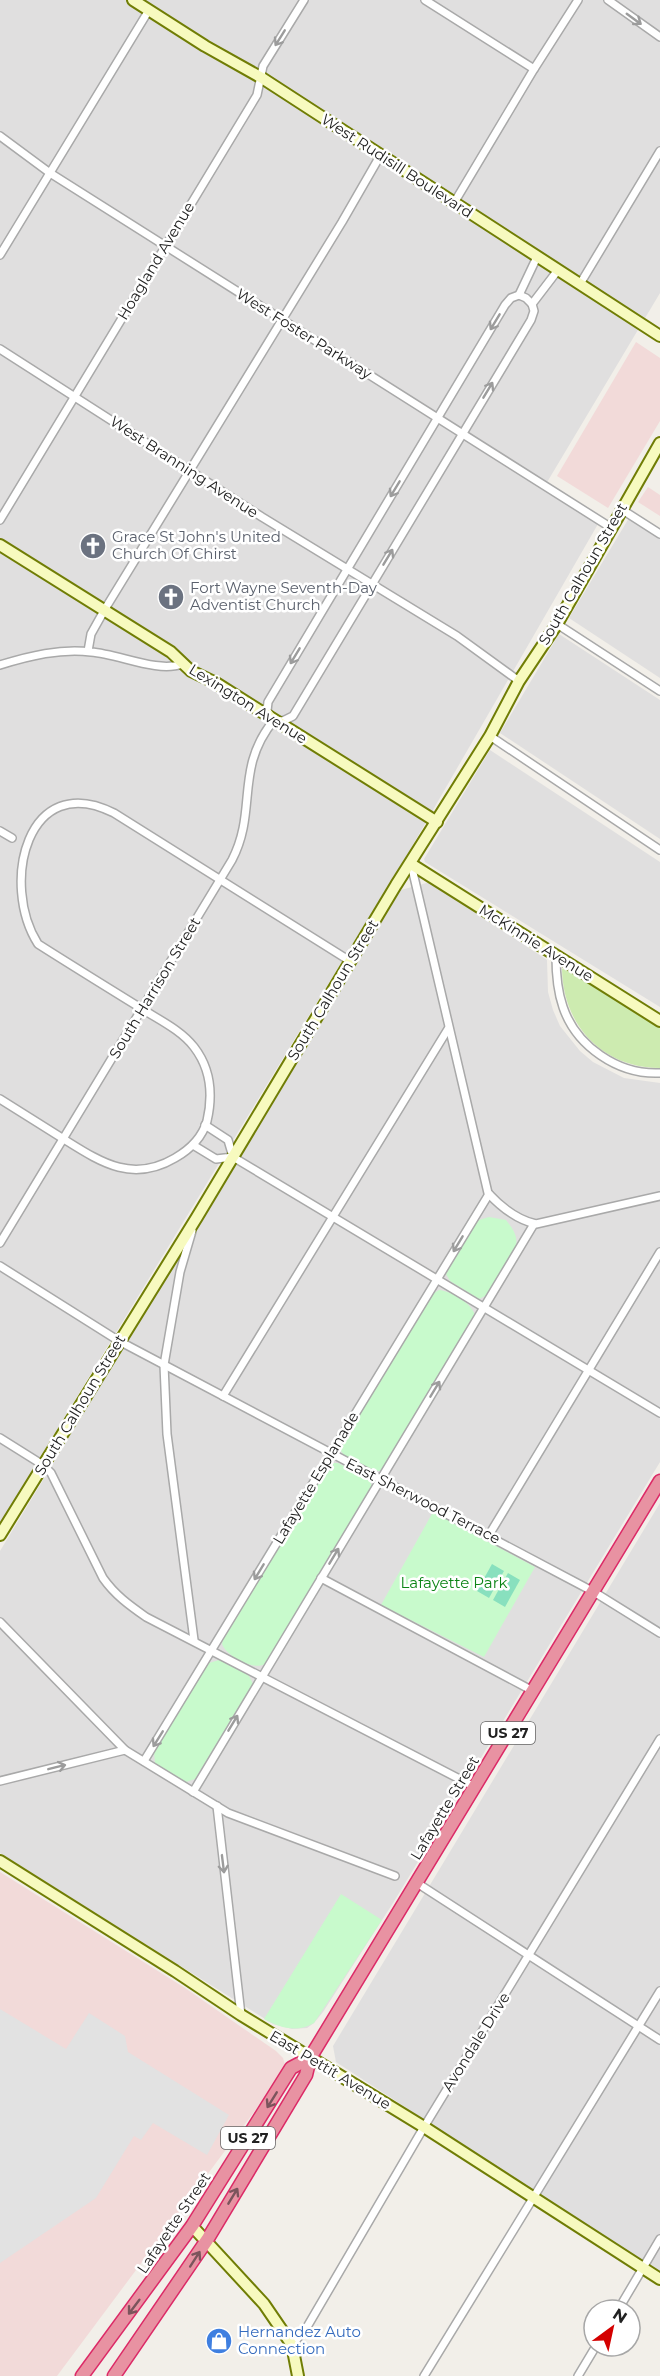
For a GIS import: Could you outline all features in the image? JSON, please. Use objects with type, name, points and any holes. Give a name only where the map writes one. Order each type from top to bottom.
[{"type":"highway","name":"Lafayette Street","points":[[114,2376],[207,2240],[306,2075],[310,2058],[660,1481]]},
{"type":"highway","name":"Lafayette Street","points":[[82,2376],[192,2226],[291,2068],[310,2058]]},
{"type":"street","name":"West Rudisill Boulevard","points":[[133,0],[205,46],[262,78],[660,336]]},
{"type":"street","name":"Hoagland Avenue","points":[[0,520],[257,95],[263,66],[304,0]]},
{"type":"street","points":[[425,0],[534,69]]},
{"type":"street","points":[[454,203],[578,0]]},
{"type":"street","points":[[608,0],[660,37]]},
{"type":"street","points":[[0,255],[149,10]]},
{"type":"street","name":"West Foster Parkway","points":[[0,136],[50,173],[610,527]]},
{"type":"street","points":[[580,284],[660,151]]},
{"type":"street","points":[[88,651],[91,634],[105,609],[380,156]]},
{"type":"street","points":[[519,295],[532,304],[534,310],[531,320],[293,716],[283,721],[274,720],[267,711],[268,702],[505,305],[511,298],[519,295],[537,256]]},
{"type":"street","points":[[532,304],[558,270]]},
{"type":"street","name":"West Branning Avenue","points":[[0,349],[190,471],[457,636],[519,681]]},
{"type":"street","name":"South Calhoun Street","points":[[0,1535],[490,736],[519,681],[557,624],[610,527],[660,443]]},
{"type":"street","points":[[621,508],[660,534]]},
{"type":"street","name":"Lexington Avenue","points":[[0,545],[171,652],[182,664],[437,822]]},
{"type":"street","points":[[557,624],[660,691]]},
{"type":"street","points":[[0,664],[38,655],[88,651],[160,667],[168,668],[182,664]]},
{"type":"street","name":"South Harrison Street","points":[[0,1244],[222,880],[242,837],[251,760],[265,731],[274,720]]},
{"type":"street","points":[[490,736],[660,850]]},
{"type":"street","points":[[32,818],[61,805],[74,803],[97,806],[114,813],[350,961]]},
{"type":"street","points":[[0,831],[12,838]]},
{"type":"street","points":[[8,847],[18,831]]},
{"type":"street","points":[[411,864],[448,1029],[489,1194],[510,1212],[534,1224],[660,1196]]},
{"type":"street","name":"McKinnie Avenue","points":[[411,864],[660,1022]]},
{"type":"street","points":[[0,1099],[104,1163],[133,1170],[151,1168],[170,1161],[193,1145],[205,1125],[210,1087],[204,1062],[194,1047],[180,1034],[27,936]]},
{"type":"street","points":[[556,956],[556,973],[563,1008],[575,1031],[597,1053],[624,1067],[641,1072],[660,1073]]},
{"type":"street","points":[[224,1396],[448,1029]]},
{"type":"street","points":[[205,1125],[228,1140],[233,1157]]},
{"type":"street","points":[[193,1145],[216,1159],[233,1157],[660,1413]]},
{"type":"street","name":"Lafayette Esplanade","points":[[144,1761],[489,1194]]},
{"type":"street","points":[[194,1640],[167,1434],[164,1365],[180,1272],[196,1217]]},
{"type":"street","points":[[193,1791],[534,1224]]},
{"type":"street","points":[[489,1535],[660,1252]]},
{"type":"street","name":"East Sherwood Terrace","points":[[0,1266],[119,1341],[489,1535],[594,1592],[660,1634]]},
{"type":"street","points":[[166,1266],[180,1272]]},
{"type":"street","points":[[0,1438],[43,1465],[54,1478],[99,1570],[113,1592],[146,1617],[475,1787]]},
{"type":"street","points":[[321,1578],[533,1691]]},
{"type":"street","points":[[0,1622],[124,1750],[228,1813],[395,1876]]},
{"type":"street","name":"Avondale Drive","points":[[292,2345],[307,2327],[424,2127],[660,1739]]},
{"type":"street","points":[[0,1781],[124,1750]]},
{"type":"street","points":[[217,1806],[241,2015]]},
{"type":"street","name":"East Pettit Avenue","points":[[0,1861],[241,2015],[424,2127],[660,2279]]},
{"type":"street","points":[[417,1883],[660,2040]]},
{"type":"street","points":[[424,2376],[660,1991]]},
{"type":"street","points":[[192,2226],[264,2304],[292,2345],[298,2376]]},
{"type":"street","points":[[625,2298],[660,2239]]},
{"type":"street","points":[[578,2376],[589,2358]]},
{"type":"shaded area","points":[[0,0],[660,0],[660,293],[543,489],[598,524],[411,848],[0,1523]]},
{"type":"shaded area","points":[[636,342],[660,358],[660,421],[608,508],[557,476]]},
{"type":"shaded area","points":[[648,487],[660,495],[660,516],[638,502]]},
{"type":"shaded area","points":[[629,518],[660,539],[660,678],[569,618]]},
{"type":"shaded area","points":[[559,634],[660,700],[660,839],[500,733]]},
{"type":"shaded area","points":[[490,750],[660,862],[660,1007],[425,862],[424,859]]},
{"type":"shaded area","points":[[430,882],[547,960],[548,992],[553,1010],[560,1026],[580,1051],[593,1062],[624,1078],[660,1083],[660,1462],[393,1903],[323,2012],[307,2028],[292,2029],[273,2024],[0,1853],[0,1551],[401,890]]},
{"type":"shaded area","points":[[660,1503],[660,2273],[336,2062],[333,2046]]},
{"type":"shaded area","points":[[0,1872],[185,1988],[276,2051],[283,2058],[285,2065],[283,2073],[57,2376],[0,2376]]},
{"type":"shaded area","points":[[0,2009],[66,2049],[89,2013],[125,2036],[128,2052],[229,2115],[207,2155],[153,2123],[141,2140],[134,2136],[96,2198],[0,2263]]},
{"type":"green space","points":[[566,967],[660,1027],[660,1068],[621,1061],[604,1052],[590,1040],[578,1025],[570,1009],[564,990],[562,969]]},
{"type":"green space","points":[[489,1217],[506,1220],[515,1234],[516,1246],[487,1295],[479,1299],[450,1281],[446,1274],[474,1226],[479,1220]]},
{"type":"green space","points":[[439,1290],[461,1299],[470,1307],[475,1316],[385,1465],[380,1471],[375,1471],[344,1455],[341,1445],[431,1295]]},
{"type":"green space","points":[[334,1463],[369,1479],[372,1486],[370,1491],[265,1664],[254,1666],[241,1661],[225,1649],[222,1644],[223,1640],[328,1466]]},
{"type":"green space","name":"Lafayette Park","points":[[433,1512],[535,1567],[484,1657],[381,1605]]},
{"type":"green space","points":[[492,1564],[504,1571],[489,1598],[477,1591]]},
{"type":"green space","points":[[508,1573],[520,1580],[505,1607],[493,1600]]},
{"type":"green space","points":[[219,1660],[248,1674],[253,1684],[195,1779],[186,1782],[155,1763],[154,1751],[209,1663]]},
{"type":"green space","points":[[341,1894],[382,1920],[314,2023],[295,2029],[276,2025],[264,2019]]},
{"type":"place","name":"Grace St John's United Church Of Chirst","points":[[93,546]]},
{"type":"place","name":"Fort Wayne Seventh-Day Adventist Church","points":[[171,597]]},
{"type":"place","name":"Hernandez Auto Connection","points":[[219,2341]]}]
